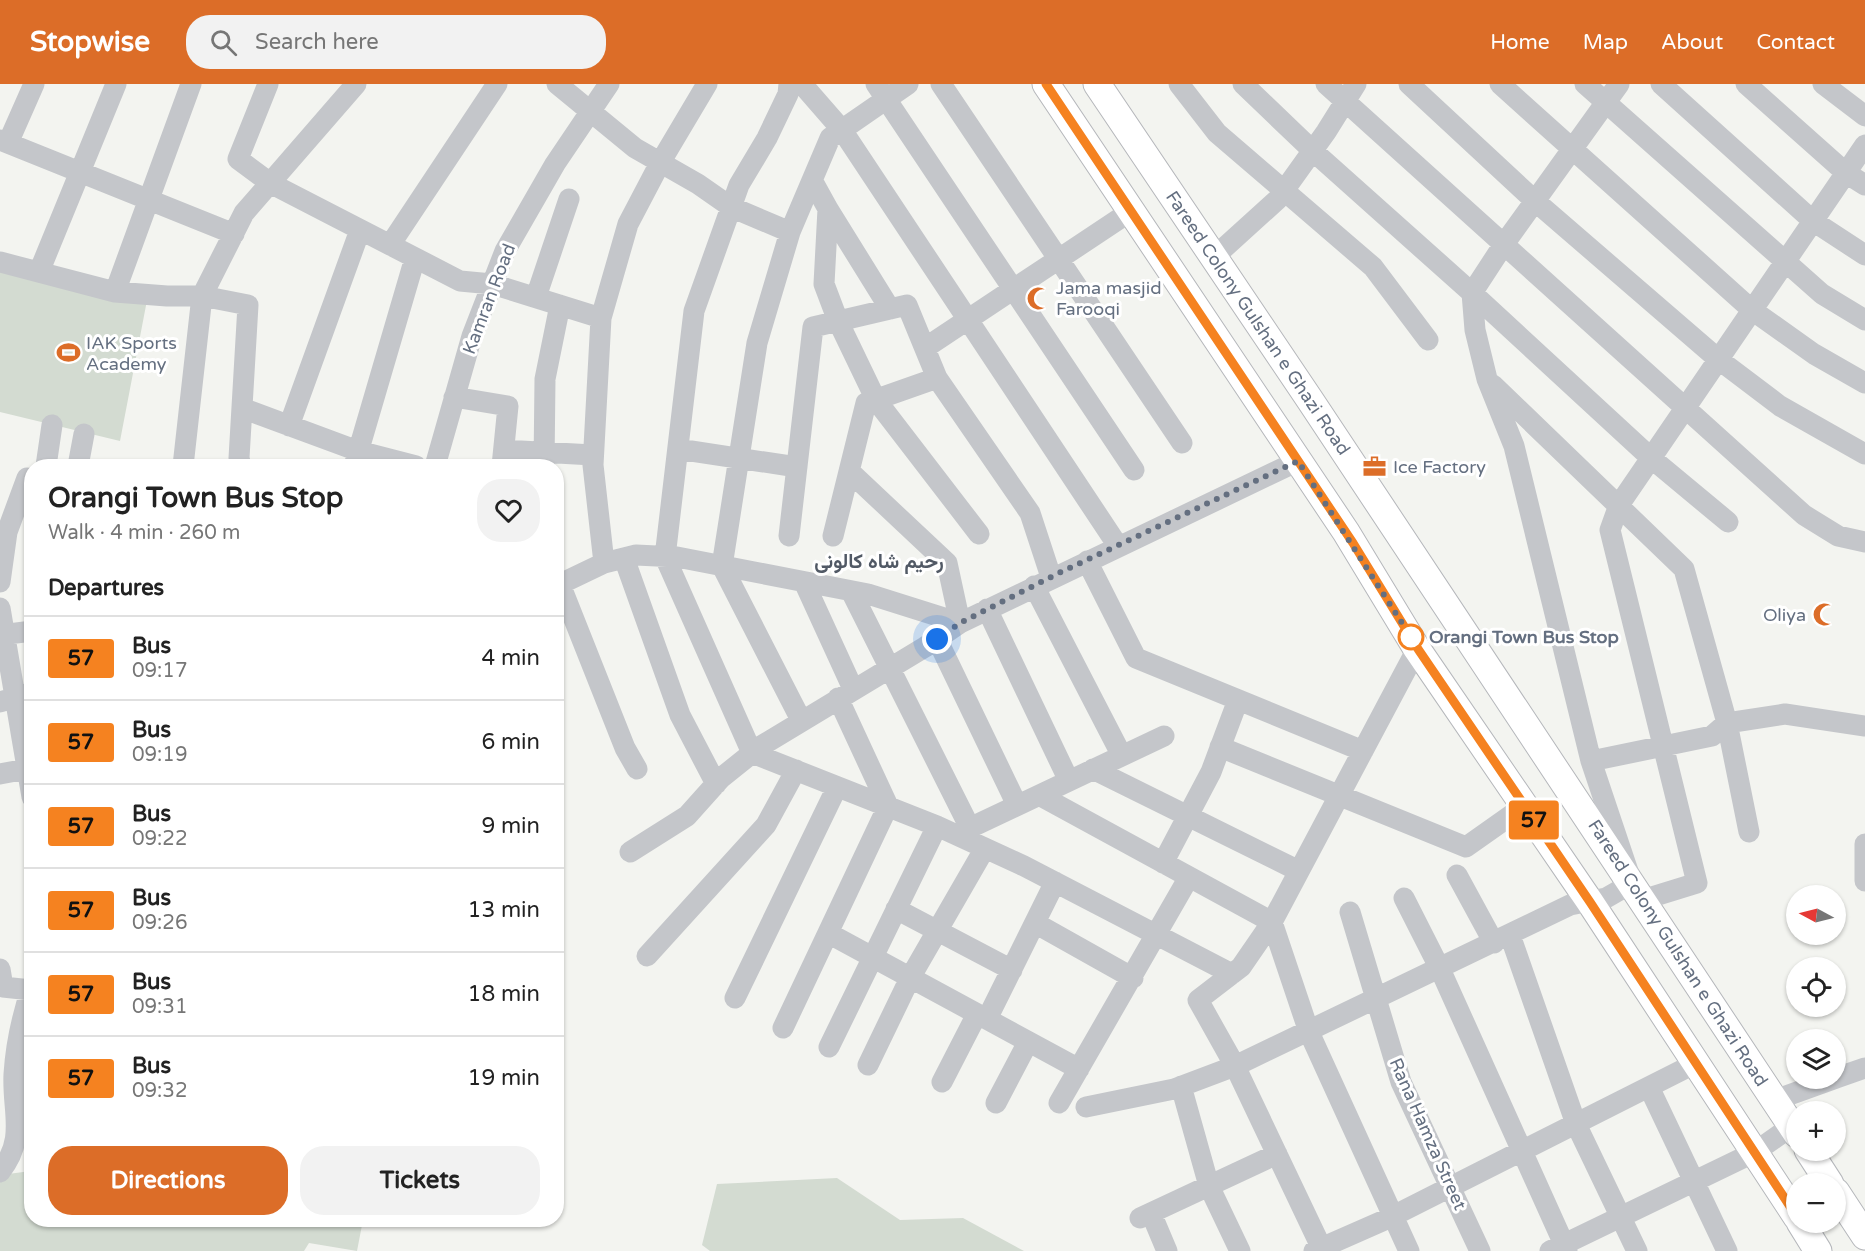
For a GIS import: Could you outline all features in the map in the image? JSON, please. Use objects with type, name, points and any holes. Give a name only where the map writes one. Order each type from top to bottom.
[{"type":"main road","points":[[1046,84],[1346,532],[1418,649],[1590,902],[1786,1200]]},
{"type":"main road","name":"Fareed Colony Gulshan e Ghazi Road","points":[[1097,84],[1637,891],[1786,1118]]},
{"type":"main road","points":[[1346,532],[1381,507]]},
{"type":"main road","points":[[1846,1207],[1865,1236]]},
{"type":"street","points":[[34,84],[4,142],[234,234]]},
{"type":"street","points":[[39,272],[116,84]]},
{"type":"street","points":[[115,292],[191,84]]},
{"type":"street","points":[[268,84],[238,159],[270,183],[460,281],[492,284],[601,318]]},
{"type":"street","points":[[184,459],[202,296],[244,213],[356,84]]},
{"type":"street","points":[[390,246],[497,84]]},
{"type":"street","points":[[557,84],[589,113],[635,148],[731,207],[790,232]]},
{"type":"street","name":"Kamran Road","points":[[437,459],[472,336],[505,251],[555,164],[609,84]]},
{"type":"street","points":[[707,84],[660,163],[628,224],[601,318],[593,455],[614,561],[680,715],[716,784]]},
{"type":"street","points":[[789,84],[788,94],[767,138],[739,185],[694,311],[664,557],[752,753],[837,787],[954,829],[985,848],[1232,974]]},
{"type":"street","points":[[802,84],[842,130],[1118,546]]},
{"type":"street","points":[[801,720],[722,566],[757,343],[790,232],[830,138],[842,130],[882,92],[908,84]]},
{"type":"street","points":[[940,84],[1182,443]]},
{"type":"street","points":[[1179,84],[1217,133],[1285,189],[1373,267],[1428,340]]},
{"type":"street","points":[[1243,84],[1313,151],[1651,458],[1728,522]]},
{"type":"street","points":[[1326,84],[1350,92],[1504,244],[1804,515],[1838,536],[1865,542]]},
{"type":"street","points":[[1408,84],[1535,201],[1718,359],[1780,406],[1865,454]]},
{"type":"street","points":[[1500,84],[1752,310],[1814,354],[1865,383]]},
{"type":"street","points":[[1586,84],[1784,262],[1822,294],[1865,320]]},
{"type":"street","points":[[1619,84],[1604,101],[1472,293],[1475,330],[1486,379],[1514,446],[1591,761],[1637,891]]},
{"type":"street","points":[[1661,84],[1813,221],[1865,255]]},
{"type":"street","points":[[1746,84],[1846,173],[1865,185]]},
{"type":"street","points":[[1823,84],[1865,117]]},
{"type":"street","points":[[882,92],[1134,470]]},
{"type":"street","points":[[1214,257],[1278,199],[1313,151],[1350,92]]},
{"type":"street","points":[[1086,1107],[1181,1086],[1234,1066],[1375,1001],[1570,905],[1637,891],[1696,883],[1610,530],[1618,505],[1865,144]]},
{"type":"street","points":[[812,180],[890,309]]},
{"type":"street","points":[[536,297],[569,199]]},
{"type":"street","points":[[828,209],[824,284],[838,321],[876,400],[979,534]]},
{"type":"street","points":[[925,348],[1131,211]]},
{"type":"street","points":[[289,426],[360,230]]},
{"type":"street","points":[[242,408],[289,426],[356,459],[415,258]]},
{"type":"street","points":[[0,262],[115,292],[202,296],[248,305],[239,459]]},
{"type":"street","points":[[544,459],[544,379],[560,305]]},
{"type":"street","points":[[789,536],[813,327],[907,305],[937,378],[1030,513],[1042,582],[1122,756]]},
{"type":"street","points":[[833,536],[866,403],[937,378]]},
{"type":"street","points":[[1486,379],[1684,568],[1727,723],[1749,832]]},
{"type":"street","points":[[454,397],[508,406],[503,458],[544,459],[593,455]]},
{"type":"street","points":[[47,459],[52,426]]},
{"type":"street","points":[[79,459],[84,434]]},
{"type":"street","points":[[678,450],[797,467]]},
{"type":"street","points":[[630,852],[687,816],[716,784],[752,753],[801,720],[890,668],[960,623],[1298,461]]},
{"type":"street","points":[[849,471],[947,563],[960,623]]},
{"type":"street","points":[[0,582],[7,532],[24,486]]},
{"type":"street","points":[[564,582],[614,561],[636,555],[664,557],[852,591],[960,623]]},
{"type":"street","points":[[1086,561],[1136,658],[1363,751]]},
{"type":"street","points":[[783,1028],[888,806],[804,582]]},
{"type":"street","points":[[852,591],[890,668],[954,829]]},
{"type":"street","points":[[564,599],[626,748],[637,769]]},
{"type":"street","points":[[0,608],[2,634],[24,744]]},
{"type":"street","points":[[987,609],[1069,781]]},
{"type":"street","points":[[2,634],[24,632]]},
{"type":"street","points":[[937,639],[1017,805]]},
{"type":"street","points":[[1418,649],[1272,922],[1241,967],[1198,1000],[1234,1066],[1277,1154],[1320,1250],[1393,1216],[1696,1063]]},
{"type":"street","points":[[1163,863],[1220,747],[1238,700]]},
{"type":"street","points":[[1591,761],[1712,736],[1727,723],[1785,714],[1865,726]]},
{"type":"street","points":[[830,1047],[896,909],[954,829],[1017,805],[1164,736]]},
{"type":"street","points":[[1220,747],[1338,797],[1466,847],[1524,806]]},
{"type":"street","points":[[1093,769],[1299,871]]},
{"type":"street","points":[[0,774],[24,770]]},
{"type":"street","points":[[647,956],[766,825],[796,770]]},
{"type":"street","points":[[735,998],[837,787]]},
{"type":"street","points":[[1039,795],[1272,922],[1309,1032],[1409,1251]]},
{"type":"street","points":[[1865,844],[1865,880]]},
{"type":"street","points":[[867,1065],[910,978],[985,848]]},
{"type":"street","points":[[1457,875],[1502,939],[1576,1124],[1637,1251]]},
{"type":"street","points":[[1059,1103],[1190,877]]},
{"type":"street","points":[[942,1082],[1012,970],[1055,882]]},
{"type":"street","points":[[1404,898],[1440,969],[1522,1151],[1560,1249],[1620,1215],[1755,1152],[1786,1135]]},
{"type":"street","points":[[896,909],[1012,970]]},
{"type":"street","name":"Rana Hamza Street","points":[[1350,912],[1401,1082],[1480,1251]]},
{"type":"street","points":[[1035,923],[1133,978]]},
{"type":"street","points":[[828,933],[1079,1069]]},
{"type":"street","points":[[0,969],[3,987],[24,988]]},
{"type":"street","points":[[0,1172],[10,1159],[9,1131],[14,1076],[19,1023],[24,1008]]},
{"type":"street","points":[[996,1103],[1029,1042]]},
{"type":"street","points":[[1846,1075],[1865,1068]]},
{"type":"street","points":[[1181,1086],[1209,1186],[1240,1251]]},
{"type":"street","points":[[1649,1087],[1726,1251]]},
{"type":"street","points":[[1774,1100],[1805,1089]]},
{"type":"street","points":[[1167,1251],[1145,1215],[1277,1154]]},
{"type":"shaded area","name":"IAK Sports Academy","points":[[0,262],[148,295],[120,441],[0,412]]},
{"type":"shaded area","points":[[24,1172],[24,1227],[362,1227],[357,1251],[309,1243],[304,1251],[0,1251],[0,1182],[8,1174]]},
{"type":"shaded area","points":[[837,1178],[900,1220],[963,1218],[1024,1251],[710,1251],[702,1245],[717,1184]]},
{"type":"bus line","name":"57","points":[[1046,84],[1353,543],[1418,649],[1590,902],[1786,1200]]},
{"type":"place","name":"Jama masjid Farooqi","points":[[1038,298]]},
{"type":"place","name":"IAK Sports Academy","points":[[68,353]]},
{"type":"place","name":"Ice Factory","points":[[1375,467]]},
{"type":"place","name":"Oliya","points":[[1824,615]]},
{"type":"place","name":"Orangi Town Bus Stop","points":[[1411,637]]},
{"type":"district","name":"رحیم شاہ کالونی","points":[[879,562]]},
{"type":"route","points":[[937,639],[960,623],[1061,572],[1298,461],[1360,554],[1411,637]]}]
